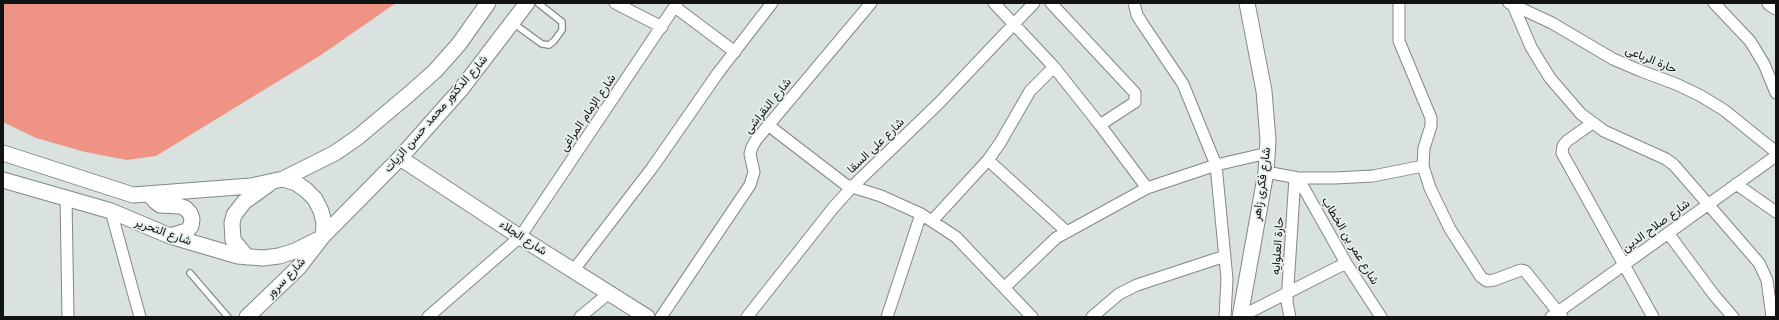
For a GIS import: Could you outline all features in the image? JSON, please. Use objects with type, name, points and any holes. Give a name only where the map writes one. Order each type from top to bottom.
[{"type":"street","points":[[247,258],[233,240],[232,223],[234,215],[244,202],[277,181],[335,153],[358,137],[435,71],[459,44],[488,3]]},
{"type":"street","name":"شارع الدكتور محمد حسن الزيات","points":[[323,236],[400,158],[462,88],[527,3]]},
{"type":"street","points":[[615,3],[662,27]]},
{"type":"street","points":[[574,271],[772,3]]},
{"type":"street","name":"شارع النقراشى","points":[[661,317],[750,185],[754,172],[750,154],[752,147],[768,125],[871,3]]},
{"type":"street","points":[[994,3],[1054,67],[1147,188]]},
{"type":"street","name":"شارع على السقا","points":[[747,317],[833,208],[852,187],[939,103],[1013,23],[1034,3]]},
{"type":"street","points":[[1051,3],[1135,93],[1135,102],[1100,125]]},
{"type":"street","points":[[1134,3],[1137,15],[1183,84],[1216,165],[1228,279],[1224,317]]},
{"type":"street","name":"شارع فكرى زاهر","points":[[1240,317],[1266,172],[1268,153],[1266,103],[1247,3]]},
{"type":"street","points":[[1399,3],[1399,41],[1431,118],[1431,126],[1424,148],[1423,166],[1430,188],[1450,229],[1481,277],[1487,281],[1494,280],[1521,270],[1526,271],[1557,315]]},
{"type":"street","points":[[1714,3],[1750,42],[1764,64],[1776,93]]},
{"type":"street","points":[[1770,3],[1776,7]]},
{"type":"street","points":[[1511,4],[1531,47],[1540,62],[1581,114],[1592,124],[1604,131],[1666,159],[1680,171],[1759,263],[1764,271],[1772,317]]},
{"type":"street","name":"حارة الرباعى","points":[[1511,4],[1552,23],[1613,59],[1650,75],[1676,84],[1701,96],[1724,110],[1776,152]]},
{"type":"street","points":[[676,5],[735,52]]},
{"type":"street","name":"شارع الإمام المراغى","points":[[428,317],[520,237],[676,5]]},
{"type":"street","points":[[932,221],[988,160],[1000,143],[1030,91],[1054,67]]},
{"type":"street","points":[[1592,124],[1567,141],[1562,153],[1625,264],[1652,317]]},
{"type":"street","points":[[768,125],[834,177],[852,187],[881,196],[921,214],[956,237],[1032,317]]},
{"type":"street","points":[[3,153],[133,195],[150,195],[251,186],[277,181],[301,187],[315,199],[322,217],[323,236]]},
{"type":"street","points":[[1005,287],[1056,238],[1147,188],[1216,165],[1268,153]]},
{"type":"street","name":"شارع صلاح الدين","points":[[1557,315],[1625,264],[1776,156]]},
{"type":"street","name":"شارع الجلاء","points":[[400,158],[520,237],[647,317]]},
{"type":"street","points":[[988,160],[1067,232]]},
{"type":"street","points":[[1266,172],[1296,177],[1360,177],[1386,174],[1423,166]]},
{"type":"street","name":"شارع عمر بن الخطاب","points":[[1296,177],[1346,263],[1381,317]]},
{"type":"street","name":"حارة العلوايه","points":[[1290,317],[1287,302],[1296,177]]},
{"type":"street","name":"شارع التحرير","points":[[3,180],[111,211],[170,236],[247,258],[279,256],[304,247],[323,236]]},
{"type":"street","points":[[1736,184],[1776,212]]},
{"type":"street","points":[[150,195],[160,205],[179,206],[185,208],[190,213],[192,219],[191,226],[187,231],[170,236]]},
{"type":"street","points":[[66,198],[68,317]]},
{"type":"street","points":[[111,211],[140,317]]},
{"type":"street","points":[[888,317],[921,214]]},
{"type":"street","points":[[1668,233],[1714,295],[1734,317]]},
{"type":"street","name":"شارع سرور","points":[[247,317],[298,267],[323,236]]},
{"type":"street","points":[[1092,317],[1119,294],[1137,285],[1225,256]]},
{"type":"street","points":[[1240,317],[1288,291],[1346,263]]},
{"type":"street","points":[[580,317],[609,293]]},
{"type":"lane","points":[[512,23],[542,44],[549,45],[562,30],[562,22],[538,3]]},
{"type":"lane","points":[[190,272],[228,317]]},
{"type":"shaded area","points":[[3,3],[396,3],[321,55],[156,156],[127,160],[85,152],[36,138],[3,122]]}]
